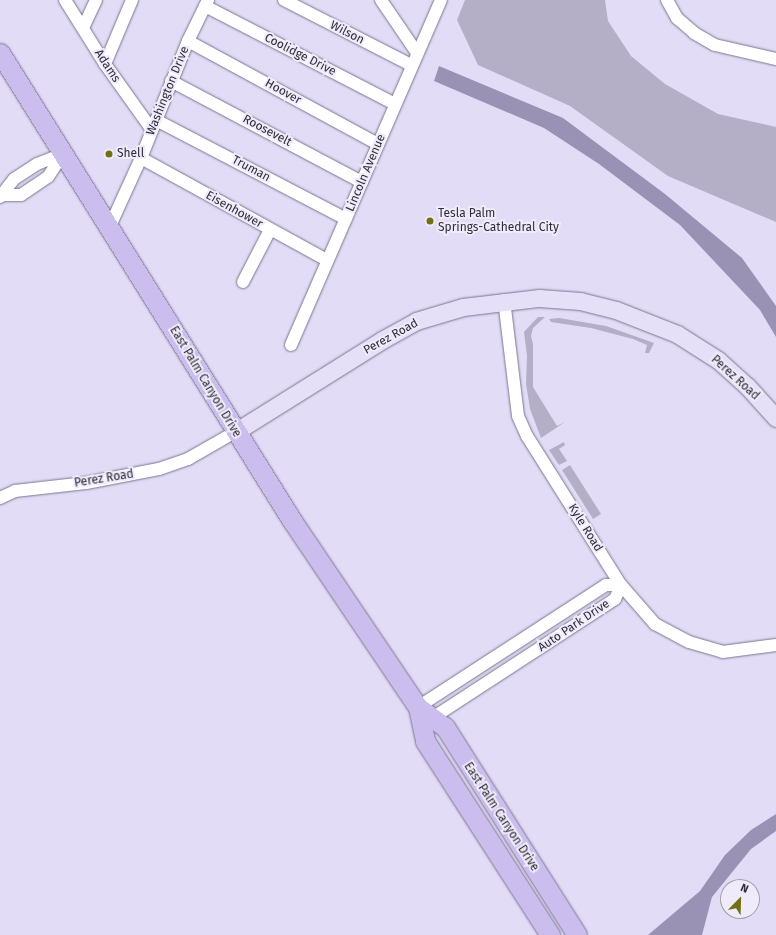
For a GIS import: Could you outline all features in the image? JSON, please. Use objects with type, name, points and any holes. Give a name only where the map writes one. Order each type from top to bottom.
[{"type":"main road","name":"East Palm Canyon Drive","points":[[0,53],[110,226],[235,432],[418,707],[427,722],[425,741],[550,935]]},
{"type":"main road","name":"Perez Road","points":[[235,432],[382,340],[416,321],[463,307],[504,300],[539,298],[580,301],[647,321],[677,334],[718,360],[748,387],[776,418]]},
{"type":"main road","name":"East Palm Canyon Drive","points":[[427,722],[445,727],[577,935]]},
{"type":"street","name":"Adams","points":[[66,0],[105,64],[154,125]]},
{"type":"street","points":[[83,28],[96,0]]},
{"type":"street","points":[[105,64],[132,0]]},
{"type":"street","name":"Wilson","points":[[284,0],[411,65]]},
{"type":"street","points":[[381,0],[417,53]]},
{"type":"street","points":[[667,0],[677,18],[694,33],[710,42],[776,59]]},
{"type":"street","name":"Washington Drive","points":[[110,226],[141,158],[188,40],[206,3]]},
{"type":"street","name":"Coolidge Drive","points":[[206,3],[395,104]]},
{"type":"street","name":"Lincoln Avenue","points":[[291,345],[417,53],[436,3]]},
{"type":"street","name":"Hoover","points":[[188,40],[378,144]]},
{"type":"street","name":"Roosevelt","points":[[171,81],[362,182]]},
{"type":"street","name":"Truman","points":[[154,125],[346,219]]},
{"type":"street","points":[[1,196],[21,195],[48,177],[64,154]]},
{"type":"street","points":[[1,196],[14,179],[38,164],[64,154]]},
{"type":"street","name":"Eisenhower","points":[[141,158],[328,261]]},
{"type":"street","points":[[243,282],[270,230]]},
{"type":"street","name":"Kyle Road","points":[[504,300],[518,416],[530,441],[621,585],[655,624],[690,642],[723,652],[776,645]]},
{"type":"street","name":"Perez Road","points":[[0,498],[15,491],[86,483],[159,470],[188,459],[235,432]]},
{"type":"street","name":"Auto Park Drive","points":[[418,707],[606,585],[621,585],[615,599],[427,722]]},
{"type":"shaded area","points":[[465,0],[605,0],[608,21],[631,56],[665,84],[718,114],[776,127],[776,222],[668,176],[570,106],[478,65],[457,20]]},
{"type":"shaded area","points":[[439,66],[563,118],[665,194],[742,258],[776,306],[776,337],[760,310],[680,225],[599,164],[544,128],[434,81]]},
{"type":"shaded area","points":[[538,317],[545,317],[533,328],[531,336],[533,344],[533,387],[557,426],[565,422],[541,438],[530,409],[526,384],[527,356],[524,332]]},
{"type":"shaded area","points":[[559,318],[606,326],[654,343],[649,353],[645,353],[647,345],[633,339],[591,328],[551,322],[549,319]]},
{"type":"shaded area","points":[[564,442],[565,445],[559,449],[567,461],[559,465],[549,450]]},
{"type":"shaded area","points":[[570,465],[601,514],[593,519],[562,470]]},
{"type":"shaded area","points":[[776,814],[776,831],[751,849],[727,879],[720,879],[720,887],[712,897],[702,935],[648,935],[700,891],[725,855],[751,830]]},
{"type":"place","name":"Shell","points":[[109,154]]},
{"type":"place","name":"Tesla Palm Springs-Cathedral City","points":[[430,221]]}]
